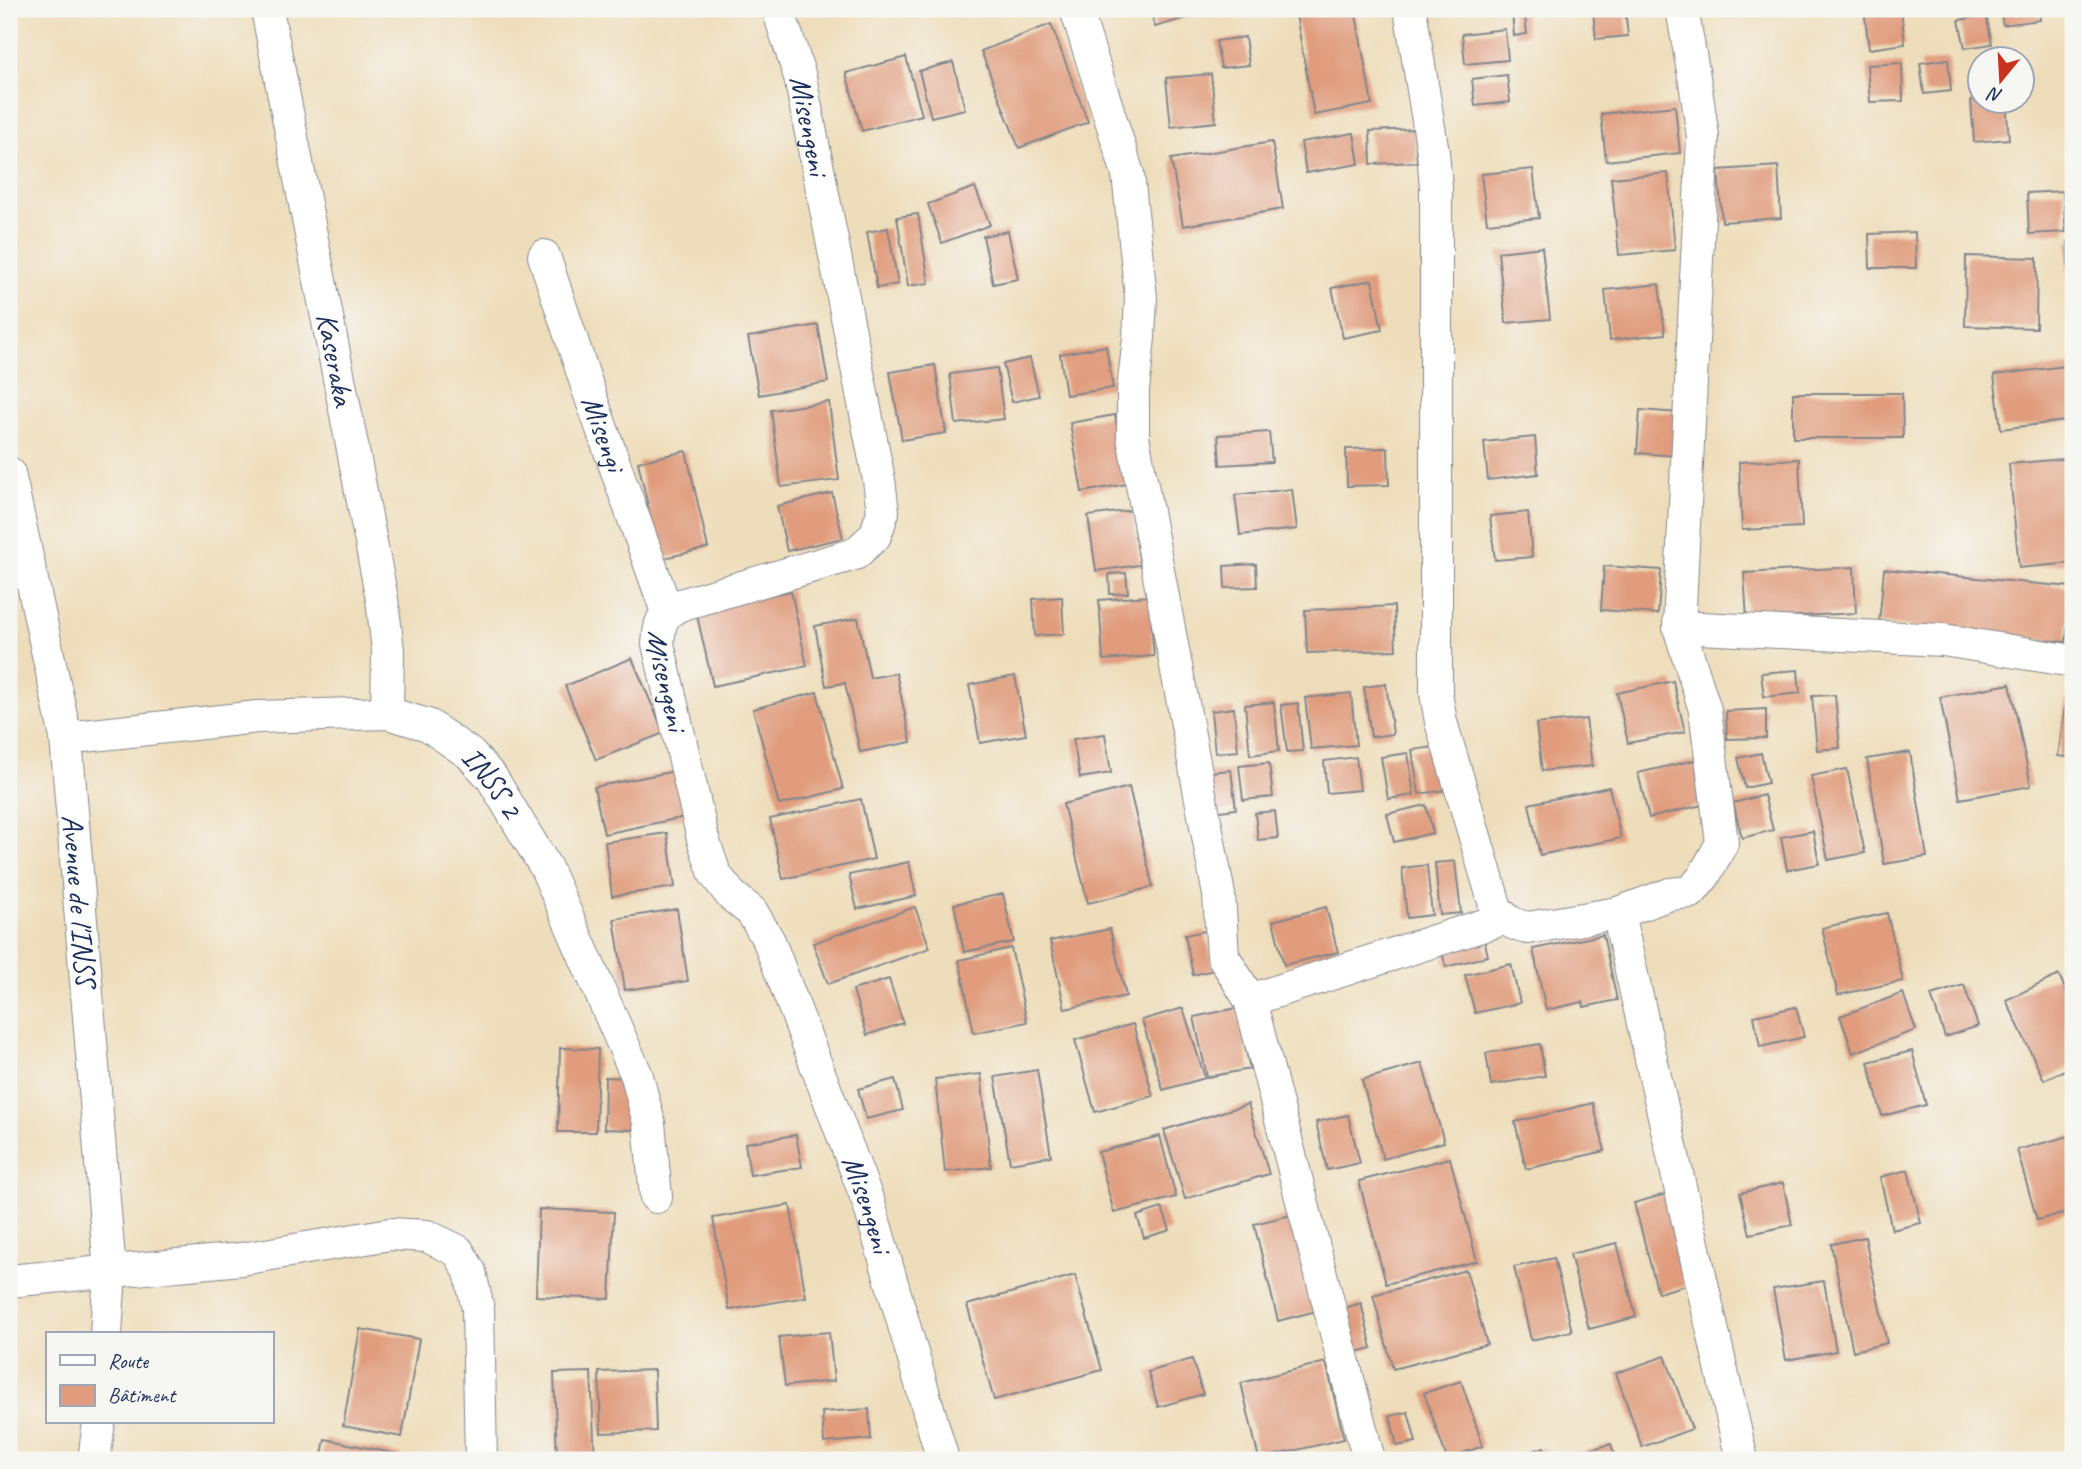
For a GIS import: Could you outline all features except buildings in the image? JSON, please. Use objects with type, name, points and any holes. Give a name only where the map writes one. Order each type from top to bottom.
[{"type":"street","name":"Kaseraka","points":[[267,9],[382,599],[388,651],[387,713]]},
{"type":"street","name":"Misengeni","points":[[778,9],[800,77],[883,512],[875,536],[855,554],[680,605],[667,612],[660,624],[658,644],[704,839],[715,874],[731,895],[752,912],[769,941],[869,1204],[943,1460]]},
{"type":"street","points":[[1076,9],[1128,174],[1140,298],[1133,390],[1133,437],[1219,895],[1223,956],[1250,1000],[1369,1460]]},
{"type":"street","points":[[1410,9],[1436,187],[1436,693],[1441,722],[1496,908],[1503,919],[1528,928],[1618,913],[1670,894],[1692,892],[1723,843],[1705,710],[1679,627],[1703,137],[1682,9]]},
{"type":"street","name":"Misengi","points":[[544,256],[667,612]]},
{"type":"street","name":"Avenue de l'INSS","points":[[9,473],[66,738],[110,1272],[106,1332]]},
{"type":"street","points":[[1679,627],[1943,640],[2073,661]]},
{"type":"street","name":"INSS 2","points":[[66,738],[257,717],[387,713],[428,725],[470,754],[492,778],[546,868],[637,1076],[649,1123],[656,1198]]},
{"type":"street","points":[[1618,913],[1742,1460]]},
{"type":"street","points":[[1250,1000],[1503,919]]},
{"type":"street","points":[[9,1281],[241,1259],[390,1234],[427,1236],[458,1251],[470,1272],[478,1309],[481,1460]]},
{"type":"street","points":[[94,1460],[99,1424]]}]
